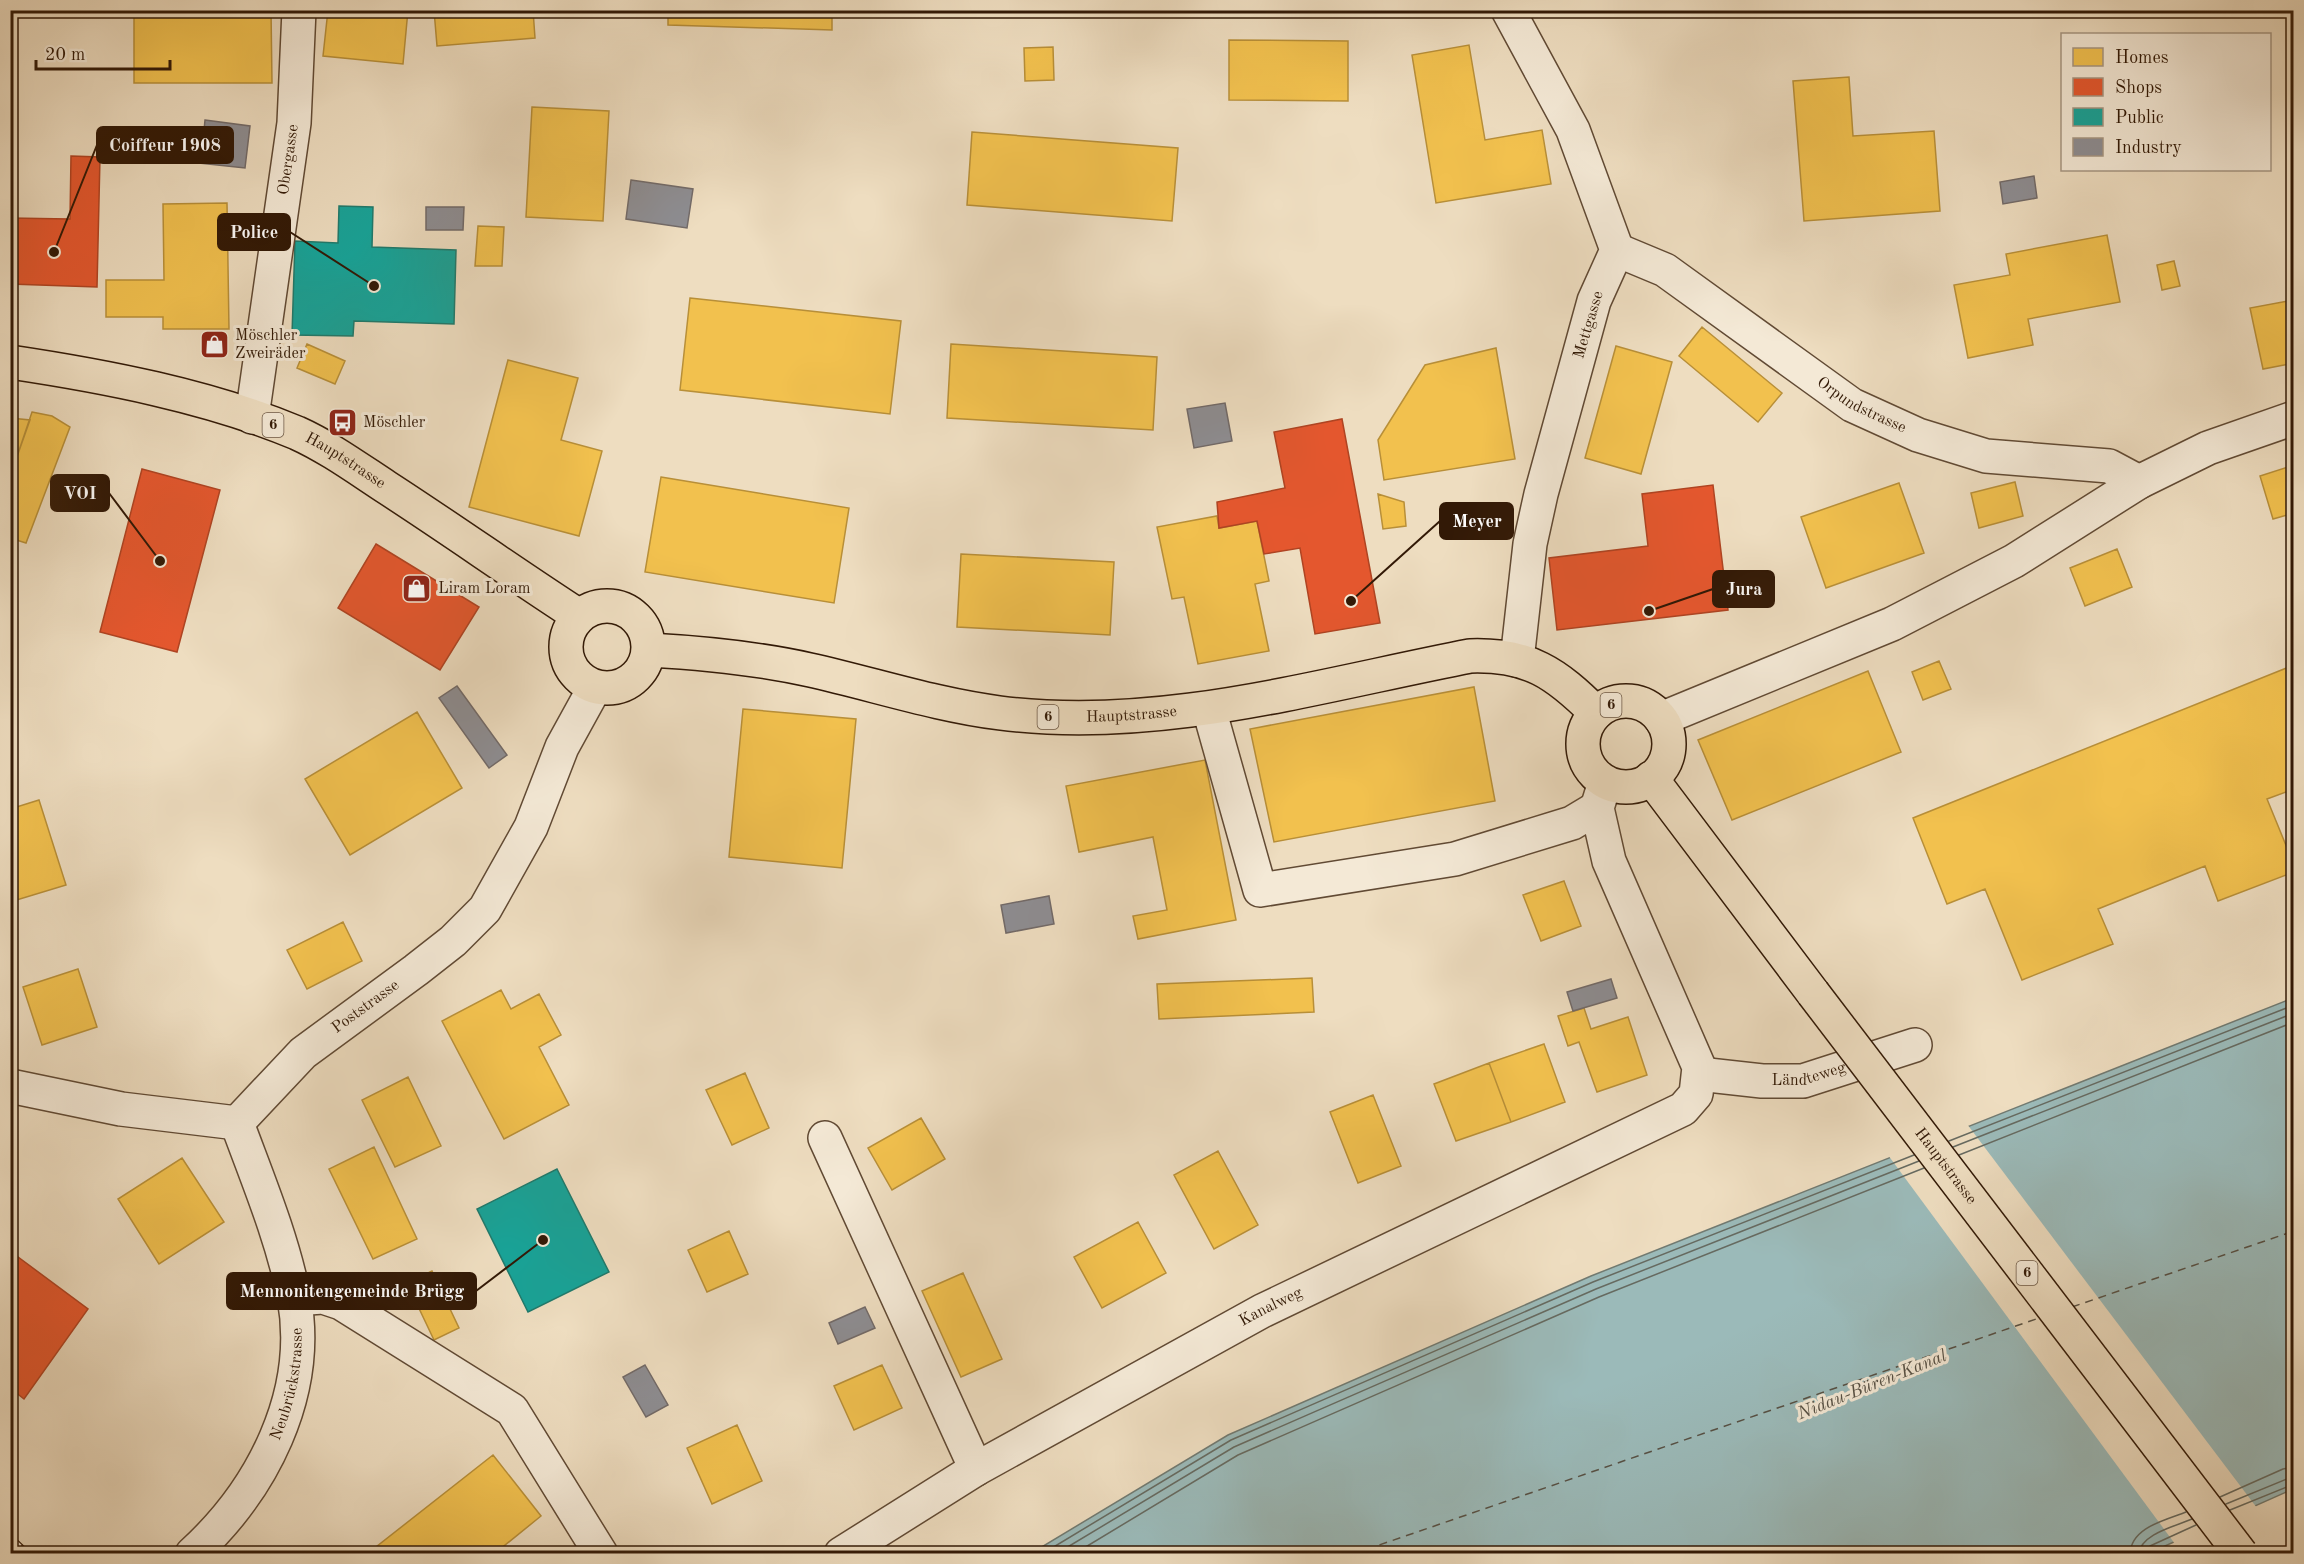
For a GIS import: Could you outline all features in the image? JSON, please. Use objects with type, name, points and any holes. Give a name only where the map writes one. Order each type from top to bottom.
[{"type":"main road","name":"Hauptstrasse","points":[[10,362],[128,383],[252,417],[298,434],[337,455],[579,616]]},
{"type":"main road","points":[[601,606],[613,606],[625,610],[643,626],[649,650],[640,673],[630,681],[614,687],[595,687],[577,676],[567,657],[567,635],[579,616],[601,606]]},
{"type":"main road","name":"Hauptstrasse","points":[[649,650],[708,653],[808,669],[942,702],[1000,713],[1107,718],[1209,709],[1470,656],[1492,655],[1534,664],[1567,683],[1596,713]]},
{"type":"main road","name":"6","points":[[1601,795],[1583,750],[1584,736],[1596,713],[1607,706],[1630,701],[1642,705],[1661,719]]},
{"type":"main road","points":[[1601,795],[1651,778],[1667,758],[1668,738],[1661,719]]},
{"type":"main road","name":"Hauptstrasse","points":[[1651,778],[2241,1554]]},
{"type":"street","name":"Obergasse","points":[[252,417],[294,123],[299,10]]},
{"type":"street","points":[[1508,10],[1573,130],[1617,250]]},
{"type":"street","name":"Orpundstrasse","points":[[1617,250],[1665,270],[1852,405],[1918,435],[1986,456],[2109,466],[2139,482]]},
{"type":"street","name":"Mettgasse","points":[[1517,660],[1530,544],[1541,494],[1594,301],[1617,250]]},
{"type":"street","points":[[1661,719],[1892,624],[2014,561],[2139,482],[2208,448],[2294,418]]},
{"type":"street","name":"Poststrasse","points":[[237,1123],[303,1053],[453,941],[485,909],[531,827],[562,747],[595,687]]},
{"type":"street","points":[[1209,709],[1260,890],[1455,859],[1572,823],[1601,795]]},
{"type":"street","points":[[1601,795],[1609,861],[1699,1067],[1699,1074]]},
{"type":"street","name":"Ländteweg","points":[[1699,1074],[1762,1081],[1803,1081],[1915,1046]]},
{"type":"street","name":"Kanalweg","points":[[841,1554],[976,1469],[1262,1311],[1683,1109],[1696,1094],[1699,1074]]},
{"type":"street","points":[[10,1086],[121,1109],[237,1123]]},
{"type":"street","name":"Neubrückstrasse","points":[[192,1554],[240,1503],[265,1461],[283,1421],[293,1384],[297,1340],[294,1299],[283,1252],[237,1123]]},
{"type":"street","points":[[825,1138],[976,1469]]},
{"type":"street","points":[[294,1299],[323,1297],[341,1303],[512,1410],[601,1554]]},
{"type":"water","name":"Nidau-Büren-Kanal","points":[[2293,998],[2293,1489],[2147,1554],[1030,1554],[1228,1435],[1591,1276]]},
{"type":"pier","points":[[1967,1124],[2257,1508],[2175,1544],[1888,1155]]},
{"type":"building: Homes","points":[[134,10],[271,10],[272,83],[134,83]]},
{"type":"building: Homes","points":[[328,10],[408,10],[403,64],[323,56]]},
{"type":"building: Homes","points":[[434,10],[533,10],[535,38],[437,46]]},
{"type":"building: Homes","points":[[668,10],[832,10],[832,30],[668,25]]},
{"type":"building: Homes","points":[[1229,40],[1348,41],[1348,101],[1229,100]]},
{"type":"building: Homes","points":[[1469,45],[1485,140],[1542,130],[1551,184],[1436,203],[1412,55]]},
{"type":"building: Homes","points":[[1053,47],[1054,80],[1025,81],[1024,48]]},
{"type":"building: Homes","points":[[1849,77],[1853,136],[1934,131],[1940,211],[1804,221],[1793,81]]},
{"type":"building: Homes","points":[[532,107],[609,111],[603,221],[526,217]]},
{"type":"building: Homes","points":[[972,132],[1178,148],[1172,221],[967,205]]},
{"type":"building: Homes","points":[[227,203],[229,329],[163,329],[163,317],[106,317],[106,280],[164,280],[163,204]]},
{"type":"building: Homes","points":[[478,226],[504,227],[502,266],[475,266]]},
{"type":"building: Homes","points":[[2107,235],[2120,302],[2028,319],[2033,345],[1968,358],[1954,285],[2010,275],[2006,254]]},
{"type":"building: Homes","points":[[2174,261],[2180,286],[2162,290],[2157,265]]},
{"type":"building: Homes","points":[[690,298],[901,321],[890,414],[680,390]]},
{"type":"building: Homes","points":[[2294,300],[2294,363],[2263,369],[2250,308]]},
{"type":"building: Homes","points":[[1702,327],[1782,393],[1758,422],[1679,356]]},
{"type":"building: Homes","points":[[307,344],[345,361],[335,384],[297,368]]},
{"type":"building: Homes","points":[[951,344],[1157,357],[1153,430],[947,418]]},
{"type":"building: Homes","points":[[1616,346],[1672,362],[1641,474],[1585,458]]},
{"type":"building: Homes","points":[[1496,348],[1515,459],[1384,480],[1378,440],[1425,365]]},
{"type":"building: Homes","points":[[508,360],[578,378],[561,440],[602,451],[579,536],[469,507]]},
{"type":"building: Homes","points":[[32,412],[52,416],[70,427],[26,543],[10,538],[10,477]]},
{"type":"building: Homes","points":[[10,418],[30,420],[13,468],[10,468]]},
{"type":"building: Homes","points":[[2294,465],[2294,513],[2273,519],[2260,476]]},
{"type":"building: Homes","points":[[661,477],[849,508],[834,603],[645,572]]},
{"type":"building: Homes","points":[[2015,482],[2023,516],[1979,528],[1971,493]]},
{"type":"building: Homes","points":[[1899,483],[1924,553],[1826,588],[1801,517]]},
{"type":"building: Homes","points":[[1378,494],[1404,502],[1406,526],[1383,529]]},
{"type":"building: Homes","points":[[1217,516],[1219,528],[1257,521],[1269,581],[1255,584],[1269,651],[1198,664],[1184,597],[1172,599],[1157,527]]},
{"type":"building: Homes","points":[[2117,549],[2132,587],[2085,606],[2070,568]]},
{"type":"building: Homes","points":[[961,554],[1114,562],[1110,635],[957,627]]},
{"type":"building: Homes","points":[[1939,661],[1951,689],[1923,700],[1912,672]]},
{"type":"building: Homes","points":[[2294,665],[2294,789],[2267,799],[2294,865],[2294,872],[2218,901],[2205,866],[2098,909],[2113,944],[2022,980],[1985,889],[1947,904],[1913,818]]},
{"type":"building: Homes","points":[[1868,671],[1901,752],[1732,820],[1698,740]]},
{"type":"building: Homes","points":[[1474,687],[1495,801],[1274,842],[1250,729]]},
{"type":"building: Homes","points":[[743,709],[856,719],[842,868],[729,857]]},
{"type":"building: Homes","points":[[417,712],[462,788],[350,855],[305,779]]},
{"type":"building: Homes","points":[[1205,760],[1236,920],[1138,939],[1133,916],[1167,910],[1153,837],[1079,852],[1066,786]]},
{"type":"building: Homes","points":[[39,800],[66,885],[10,902],[10,809]]},
{"type":"building: Homes","points":[[1564,881],[1581,926],[1541,941],[1523,895]]},
{"type":"building: Homes","points":[[343,922],[362,961],[307,989],[287,950]]},
{"type":"building: Homes","points":[[78,969],[97,1027],[42,1045],[23,987]]},
{"type":"building: Homes","points":[[1312,978],[1314,1012],[1159,1019],[1157,984]]},
{"type":"building: Homes","points":[[501,990],[511,1009],[539,994],[561,1035],[539,1047],[569,1105],[504,1139],[442,1021]]},
{"type":"building: Homes","points":[[1584,1008],[1591,1029],[1628,1017],[1647,1075],[1597,1092],[1579,1042],[1568,1046],[1558,1016]]},
{"type":"building: Homes","points":[[1544,1044],[1565,1102],[1511,1122],[1489,1063]]},
{"type":"building: Homes","points":[[1489,1063],[1511,1122],[1456,1141],[1434,1084]]},
{"type":"building: Homes","points":[[745,1073],[769,1128],[732,1145],[706,1090]]},
{"type":"building: Homes","points":[[408,1077],[441,1146],[395,1167],[362,1100]]},
{"type":"building: Homes","points":[[1373,1095],[1401,1166],[1358,1183],[1330,1112]]},
{"type":"building: Homes","points":[[921,1118],[945,1159],[892,1190],[868,1148]]},
{"type":"building: Homes","points":[[374,1147],[417,1239],[373,1259],[329,1169]]},
{"type":"building: Homes","points":[[1218,1151],[1258,1225],[1214,1249],[1174,1175]]},
{"type":"building: Homes","points":[[182,1158],[224,1222],[159,1264],[118,1199]]},
{"type":"building: Homes","points":[[1138,1222],[1166,1273],[1102,1308],[1074,1257]]},
{"type":"building: Homes","points":[[729,1231],[748,1274],[707,1292],[688,1250]]},
{"type":"building: Homes","points":[[432,1271],[459,1328],[434,1340],[407,1283]]},
{"type":"building: Homes","points":[[963,1273],[1002,1359],[961,1377],[922,1291]]},
{"type":"building: Homes","points":[[882,1365],[902,1408],[854,1430],[834,1386]]},
{"type":"building: Homes","points":[[737,1425],[762,1481],[712,1504],[687,1448]]},
{"type":"building: Homes","points":[[493,1455],[541,1516],[494,1554],[367,1554]]},
{"type":"building: Shops","points":[[71,156],[100,157],[97,287],[10,284],[10,218],[70,219]]},
{"type":"building: Shops","points":[[1342,419],[1380,623],[1315,634],[1300,548],[1264,554],[1257,521],[1219,528],[1217,502],[1285,488],[1274,432]]},
{"type":"building: Shops","points":[[142,469],[220,490],[177,652],[100,632]]},
{"type":"building: Shops","points":[[1713,485],[1728,610],[1557,630],[1549,558],[1648,546],[1642,494]]},
{"type":"building: Shops","points":[[376,544],[479,607],[440,670],[338,608]]},
{"type":"building: Shops","points":[[10,1251],[88,1309],[24,1399],[10,1388]]},
{"type":"building: Public","points":[[339,206],[373,207],[372,247],[456,250],[454,324],[354,321],[353,336],[292,335],[295,241],[338,243]]},
{"type":"building: Public","points":[[557,1169],[609,1272],[528,1312],[477,1209]]},
{"type":"building: Industry","points":[[205,120],[250,126],[245,168],[171,160],[174,138],[203,141]]},
{"type":"building: Industry","points":[[2034,176],[2037,198],[2003,204],[2000,182]]},
{"type":"building: Industry","points":[[631,180],[693,189],[687,228],[626,219]]},
{"type":"building: Industry","points":[[426,207],[464,207],[463,230],[426,230]]},
{"type":"building: Industry","points":[[1225,403],[1232,441],[1194,448],[1187,409]]},
{"type":"building: Industry","points":[[457,686],[507,755],[489,768],[439,698]]},
{"type":"building: Industry","points":[[1049,896],[1054,924],[1006,933],[1001,905]]},
{"type":"building: Industry","points":[[1611,979],[1617,998],[1573,1011],[1567,992]]},
{"type":"building: Industry","points":[[865,1307],[875,1328],[838,1344],[829,1323]]},
{"type":"building: Industry","points":[[645,1365],[668,1405],[646,1417],[623,1377]]},
{"type":"ferry route","points":[[2072,1307],[2294,1231]]},
{"type":"ferry route","points":[[1353,1554],[2042,1317]]},
{"type":"railway","points":[[10,1537],[28,1554]]},
{"type":"place","name":"Coiffeur 1908","points":[[54,252]]},
{"type":"place","name":"Police","points":[[374,286]]},
{"type":"place","name":"Möschler Zweiräder","points":[[214,345]]},
{"type":"place","name":"Möschler","points":[[342,423]]},
{"type":"place","name":"VOI","points":[[160,561]]},
{"type":"place","name":"Liram Loram","points":[[417,589]]},
{"type":"place","name":"Meyer","points":[[1351,601]]},
{"type":"place","name":"Jura","points":[[1649,611]]},
{"type":"place","name":"Mennonitengemeinde Brügg","points":[[543,1240]]}]
